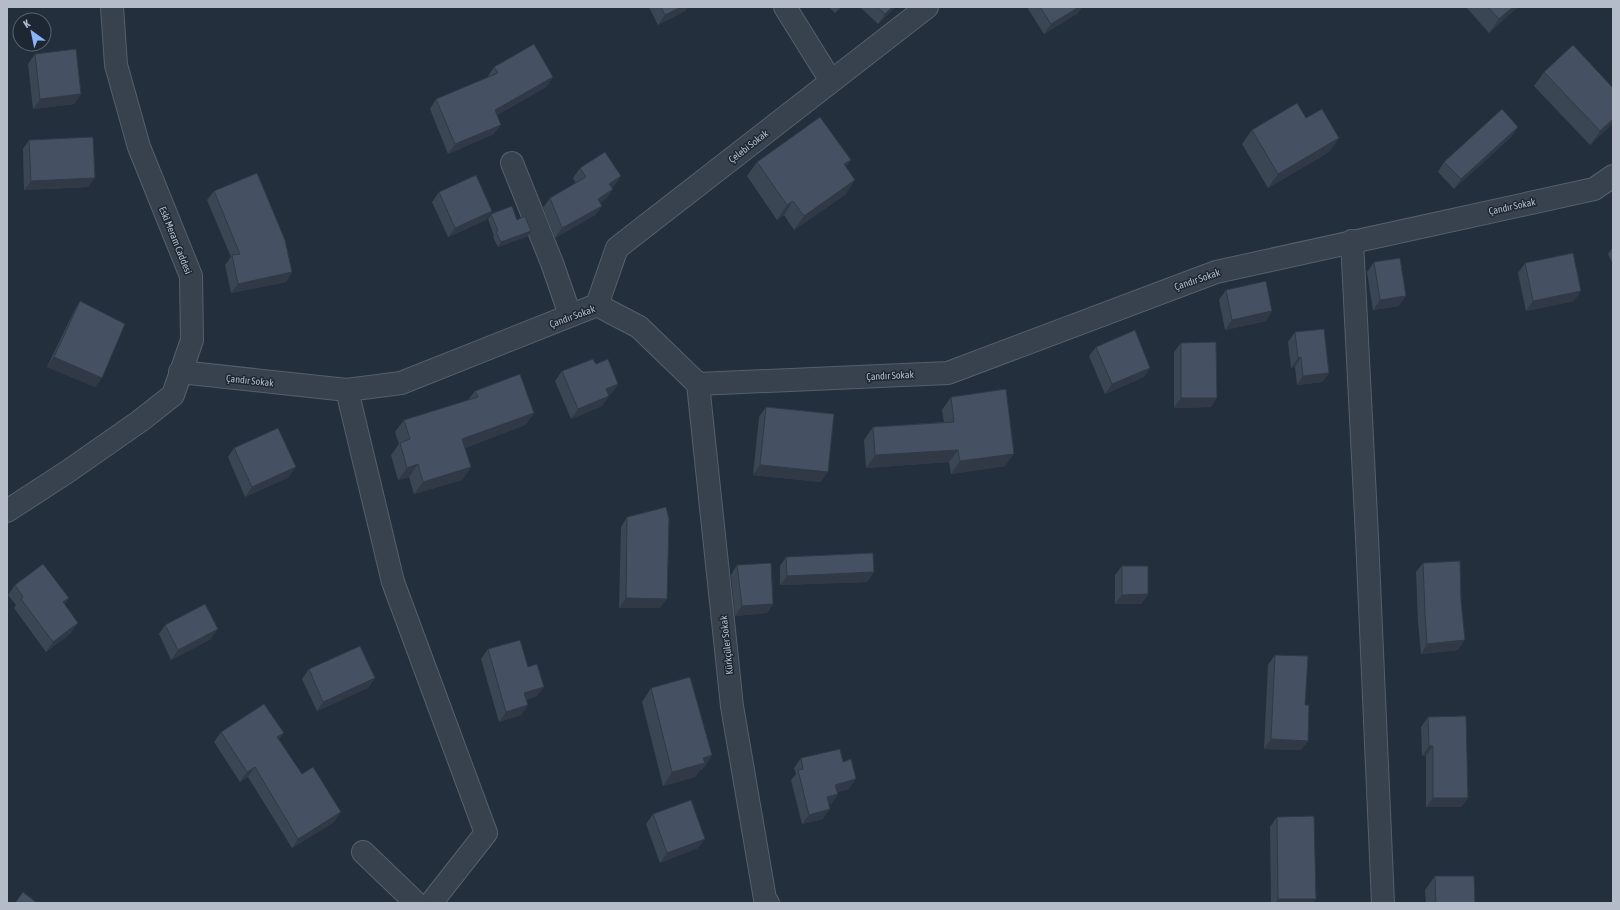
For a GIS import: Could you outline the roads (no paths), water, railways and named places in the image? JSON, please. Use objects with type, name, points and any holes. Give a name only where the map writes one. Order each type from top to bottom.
[{"type":"street","name":"Eski Meram Caddesi","points":[[7,511],[67,472],[145,417],[173,395],[192,340],[192,276],[139,147],[116,65],[112,7]]},
{"type":"street","points":[[784,7],[831,81]]},
{"type":"street","name":"Çelebi Sokak","points":[[597,305],[617,248],[927,7]]},
{"type":"street","points":[[512,163],[552,263],[570,315]]},
{"type":"street","name":"Çandır Sokak","points":[[180,372],[347,390],[402,383],[597,305],[639,327],[698,384],[948,372],[1216,272],[1594,188],[1613,176]]},
{"type":"street","points":[[1352,241],[1367,537],[1382,903]]},
{"type":"street","name":"Kürkçüler Sokak","points":[[698,384],[732,706],[765,899],[768,903]]},
{"type":"street","points":[[347,390],[393,582],[486,833],[431,903]]},
{"type":"street","points":[[363,852],[416,903]]}]
